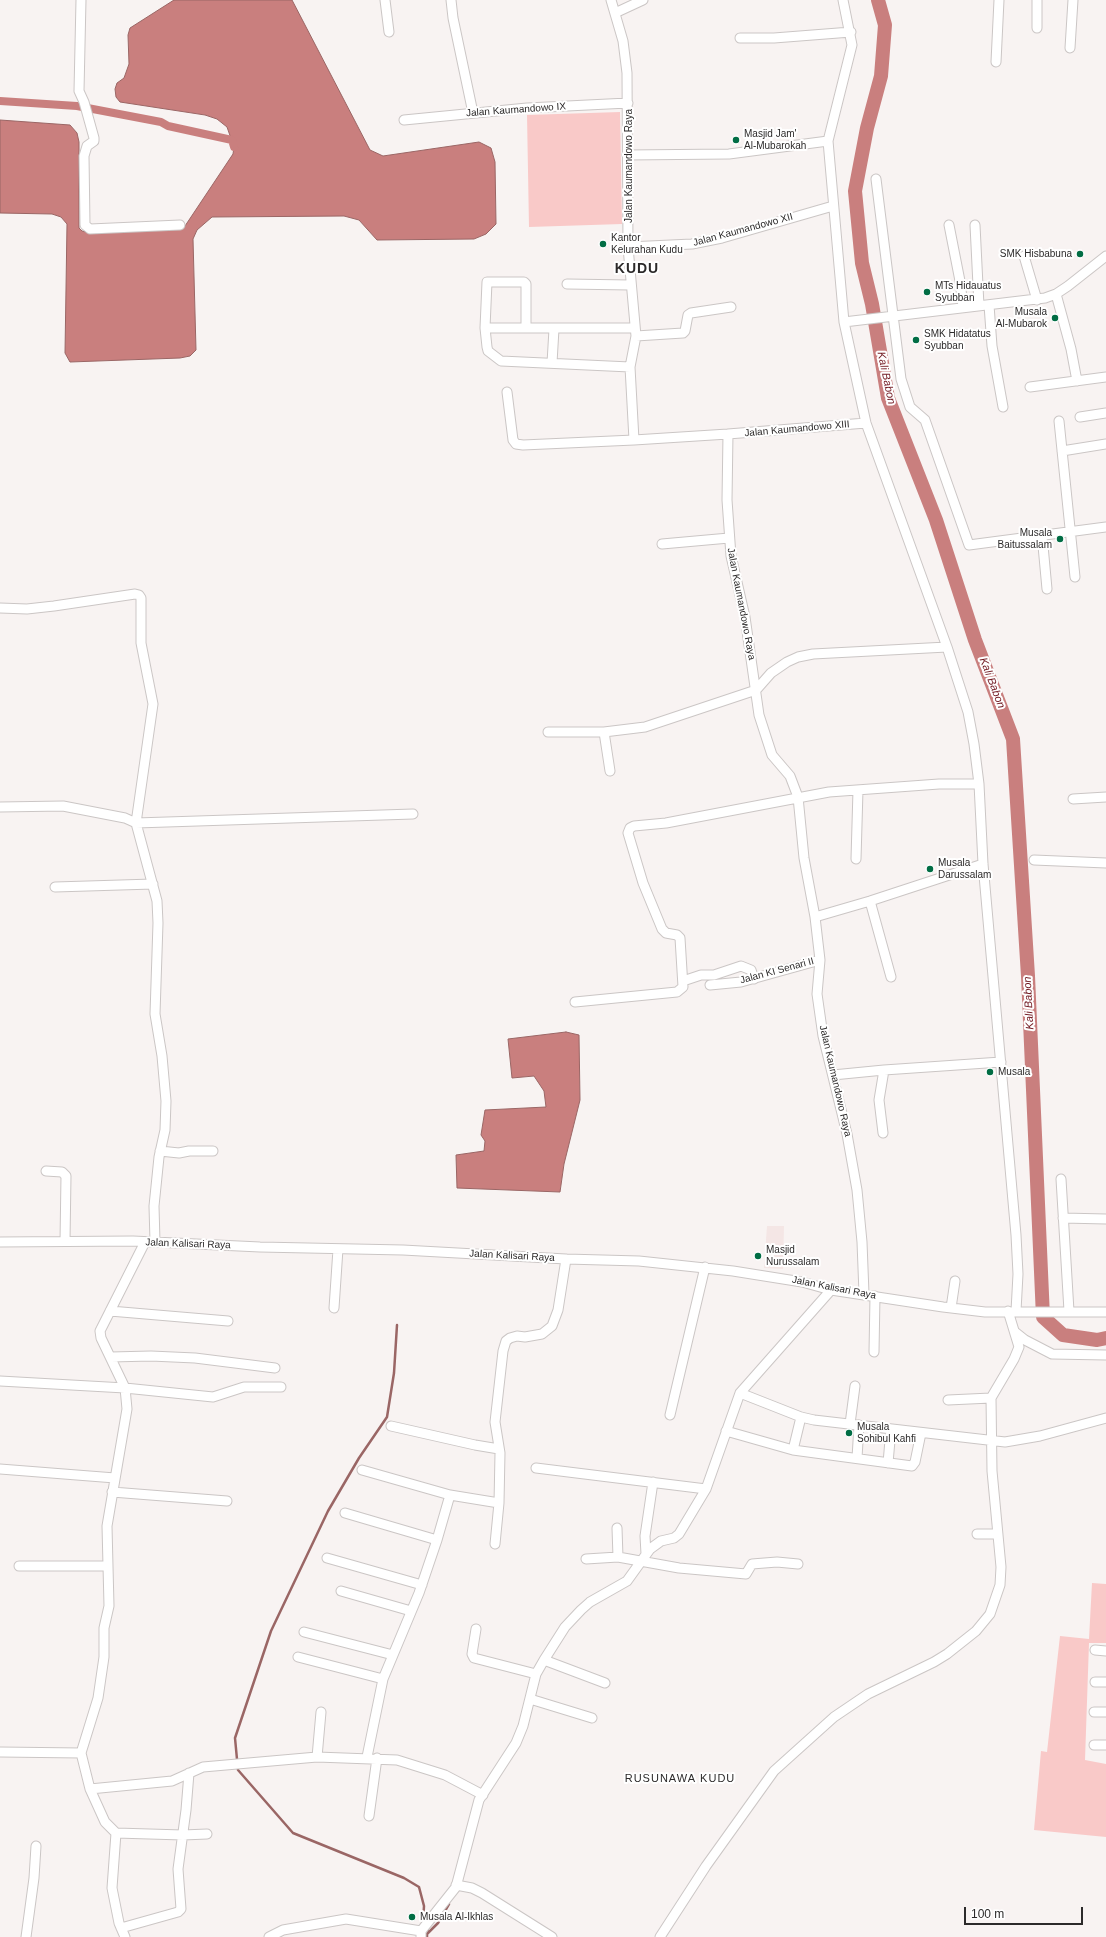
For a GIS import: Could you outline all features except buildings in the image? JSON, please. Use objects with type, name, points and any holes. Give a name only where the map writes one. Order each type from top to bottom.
[{"type":"street","points":[[81,0],[79,91],[84,102],[94,138],[94,141],[87,146],[84,156],[85,226],[90,229],[180,225]]},
{"type":"street","points":[[385,0],[389,32]]},
{"type":"street","points":[[451,0],[453,18],[473,113]]},
{"type":"street","name":"Jalan Kaumandowo Raya","points":[[611,0],[625,49],[628,103],[628,247],[635,332],[630,367],[634,440]]},
{"type":"street","points":[[615,13],[643,0]]},
{"type":"street","points":[[660,1937],[706,1866],[753,1798],[774,1771],[834,1717],[868,1694],[934,1662],[968,1638],[990,1614],[1000,1585],[1001,1567],[992,1471],[991,1398],[1019,1348],[1015,1332],[1018,1274],[1016,1235],[983,864],[979,784],[968,712],[947,647],[866,423],[846,322],[833,206],[828,141],[852,45],[851,32],[843,0]]},
{"type":"street","points":[[996,62],[999,0]]},
{"type":"street","points":[[1037,0],[1037,28]]},
{"type":"street","points":[[1070,48],[1073,0]]},
{"type":"street","points":[[740,38],[774,38],[851,32]]},
{"type":"street","name":"Jalan Kaumandowo IX","points":[[404,120],[527,108],[628,103]]},
{"type":"street","points":[[627,155],[729,154],[828,141]]},
{"type":"street","points":[[876,179],[901,379],[910,406],[925,420],[969,545],[1106,526]]},
{"type":"street","name":"Jalan Kaumandowo XII","points":[[628,247],[692,244],[722,238],[833,206]]},
{"type":"street","points":[[948,225],[960,281],[963,307]]},
{"type":"street","points":[[975,225],[979,306]]},
{"type":"street","points":[[1024,256],[1037,300]]},
{"type":"street","points":[[846,322],[892,315],[1037,300],[1056,294],[1106,256]]},
{"type":"street","points":[[526,328],[528,287],[524,282],[486,282],[485,328],[488,351],[500,361],[630,367]]},
{"type":"street","points":[[567,284],[630,285]]},
{"type":"street","points":[[1056,294],[1071,349],[1077,380]]},
{"type":"street","points":[[990,305],[992,346],[1003,407]]},
{"type":"street","points":[[485,328],[682,332],[685,331],[688,316],[691,313],[731,307]]},
{"type":"street","points":[[552,363],[554,329]]},
{"type":"street","points":[[1030,387],[1106,377]]},
{"type":"street","points":[[507,392],[513,436],[516,444],[523,446],[728,434]]},
{"type":"street","points":[[1080,417],[1106,413]]},
{"type":"street","points":[[1059,421],[1075,577]]},
{"type":"street","name":"Jalan Kaumandowo XIII","points":[[728,434],[866,423]]},
{"type":"street","name":"Jalan Kaumandowo Raya","points":[[728,434],[729,538],[737,585],[746,623],[759,715],[768,747],[775,760],[790,776],[798,797],[804,858],[815,917],[820,960],[817,994],[823,1036],[847,1134],[857,1190],[862,1242],[864,1294]]},
{"type":"street","points":[[1062,452],[1106,444]]},
{"type":"street","points":[[1042,535],[1047,589]]},
{"type":"street","points":[[662,544],[729,538]]},
{"type":"street","points":[[0,608],[27,609],[135,594],[139,595],[141,598],[141,643],[153,704],[136,823],[157,901],[158,923],[155,1014],[162,1056],[166,1101],[165,1130],[160,1151],[150,1242],[100,1331],[101,1338],[125,1388],[127,1409],[106,1526],[109,1606],[104,1628],[104,1657],[98,1698],[81,1753],[90,1789],[105,1822],[116,1833],[183,1835],[207,1834]]},
{"type":"street","points":[[548,732],[604,732],[645,727],[756,690],[771,672],[798,657],[814,654],[947,647]]},
{"type":"street","points":[[604,732],[610,771]]},
{"type":"street","points":[[575,1002],[677,992],[683,988],[680,938],[678,935],[666,933],[662,929],[643,883],[628,833],[630,828],[634,826],[666,823],[798,797],[858,790],[939,784],[979,784]]},
{"type":"street","points":[[856,859],[858,790]]},
{"type":"street","points":[[1074,799],[1106,797]]},
{"type":"street","points":[[0,807],[63,806],[125,818],[136,823],[413,814]]},
{"type":"street","points":[[1034,860],[1106,863]]},
{"type":"street","points":[[815,917],[870,902],[983,864]]},
{"type":"street","points":[[56,887],[153,884]]},
{"type":"street","points":[[870,902],[891,977]]},
{"type":"street","name":"Jalan KI Senari II","points":[[710,985],[754,979],[820,960]]},
{"type":"street","points":[[683,981],[701,975],[714,975],[741,966],[751,970],[754,979]]},
{"type":"street","points":[[833,1075],[1001,1062]]},
{"type":"street","points":[[883,1133],[879,1100],[884,1070]]},
{"type":"street","points":[[160,1151],[179,1153],[189,1151],[213,1151]]},
{"type":"street","points":[[46,1171],[62,1172],[66,1176],[65,1241]]},
{"type":"street","points":[[1061,1179],[1064,1218],[1064,1311]]},
{"type":"street","points":[[1064,1218],[1106,1219]]},
{"type":"street","name":"Jalan Kalisari Raya","points":[[0,1242],[150,1242],[403,1250],[566,1259],[640,1261],[705,1267],[802,1282],[831,1290],[985,1312],[1106,1312]]},
{"type":"street","points":[[334,1308],[338,1248]]},
{"type":"street","points":[[495,1544],[499,1503],[499,1449],[495,1422],[500,1366],[504,1345],[506,1341],[514,1336],[533,1336],[546,1332],[552,1326],[558,1310],[566,1259]]},
{"type":"street","points":[[670,1415],[705,1267]]},
{"type":"street","points":[[951,1308],[955,1281]]},
{"type":"street","points":[[269,1937],[283,1930],[346,1919],[421,1934],[456,1884],[479,1800],[516,1743],[523,1726],[536,1674],[544,1660],[565,1628],[581,1610],[590,1602],[627,1581],[643,1557],[658,1543],[674,1538],[679,1534],[706,1489],[740,1393],[831,1290]]},
{"type":"street","points":[[874,1352],[875,1296]]},
{"type":"street","points":[[110,1311],[228,1321]]},
{"type":"street","points":[[1015,1332],[1025,1340],[1052,1354],[1106,1355]]},
{"type":"street","points":[[111,1357],[151,1356],[195,1358],[275,1368]]},
{"type":"street","points":[[0,1381],[125,1388],[213,1397],[244,1387],[281,1387]]},
{"type":"street","points":[[855,1386],[857,1458]]},
{"type":"street","points":[[740,1393],[801,1417],[855,1425],[1005,1442],[1022,1440],[1106,1418]]},
{"type":"street","points":[[948,1400],[991,1398]]},
{"type":"street","points":[[793,1450],[801,1417]]},
{"type":"street","points":[[391,1426],[475,1446],[499,1449]]},
{"type":"street","points":[[888,1463],[891,1429]]},
{"type":"street","points":[[726,1431],[793,1450],[912,1466],[914,1465],[921,1433]]},
{"type":"street","points":[[536,1468],[706,1489]]},
{"type":"street","points":[[0,1469],[115,1478]]},
{"type":"street","points":[[362,1470],[450,1495],[499,1503]]},
{"type":"street","points":[[643,1557],[653,1482]]},
{"type":"street","points":[[112,1492],[227,1501]]},
{"type":"street","points":[[367,1757],[383,1679],[422,1585],[438,1540],[450,1495]]},
{"type":"street","points":[[345,1513],[438,1540]]},
{"type":"street","points":[[617,1528],[618,1557]]},
{"type":"street","points":[[977,1534],[998,1534]]},
{"type":"street","points":[[586,1559],[643,1557],[679,1568],[746,1574],[752,1564],[777,1562],[798,1564]]},
{"type":"street","points":[[327,1558],[422,1585]]},
{"type":"street","points":[[19,1566],[108,1566]]},
{"type":"street","points":[[341,1591],[411,1611]]},
{"type":"street","points":[[476,1628],[472,1654],[474,1658],[536,1674]]},
{"type":"street","points":[[304,1632],[393,1655]]},
{"type":"street","points":[[1095,1650],[1106,1651]]},
{"type":"street","points":[[298,1657],[383,1679]]},
{"type":"street","points":[[544,1660],[604,1683]]},
{"type":"street","points":[[1095,1682],[1106,1682]]},
{"type":"street","points":[[530,1699],[592,1718]]},
{"type":"street","points":[[317,1757],[320,1712]]},
{"type":"street","points":[[1094,1712],[1106,1712]]},
{"type":"street","points":[[1094,1745],[1106,1745]]},
{"type":"street","points":[[0,1752],[81,1753]]},
{"type":"street","points":[[90,1789],[172,1781],[202,1767],[317,1757],[367,1757],[397,1760],[445,1775],[483,1795]]},
{"type":"street","points":[[369,1816],[378,1758]]},
{"type":"street","points":[[121,1928],[178,1912],[181,1909],[178,1869],[189,1773]]},
{"type":"street","points":[[116,1833],[112,1888],[121,1928],[125,1937]]},
{"type":"street","points":[[26,1937],[34,1878],[36,1846]]},
{"type":"street","points":[[456,1884],[472,1888],[482,1893],[552,1937]]},
{"type":"shaded area","points":[[174,0],[292,0],[370,150],[383,156],[479,142],[491,148],[495,162],[496,224],[486,234],[474,239],[377,240],[359,220],[344,216],[212,217],[197,230],[193,239],[196,350],[190,356],[180,358],[70,362],[65,353],[67,224],[61,217],[52,214],[0,213],[0,120],[70,125],[77,133],[79,142],[79,228],[82,231],[91,233],[183,229],[233,154],[234,147],[227,127],[217,119],[205,115],[120,102],[116,97],[115,89],[117,83],[124,78],[129,64],[128,35],[130,28]]},
{"type":"shaded area","points":[[620,112],[622,224],[529,227],[527,115]]},
{"type":"shaded area","points":[[566,1032],[579,1035],[580,1100],[564,1164],[560,1192],[457,1188],[456,1155],[484,1151],[485,1141],[481,1135],[485,1110],[546,1107],[544,1091],[534,1076],[512,1078],[508,1039]]},
{"type":"shaded area","points":[[767,1226],[784,1226],[783,1269],[764,1268]]},
{"type":"shaded area","points":[[1092,1583],[1106,1584],[1106,1643],[1089,1643],[1085,1760],[1106,1764],[1106,1837],[1034,1830],[1041,1751],[1047,1752],[1060,1636],[1089,1639]]},
{"type":"waterway","name":"Kali Babon","points":[[878,0],[885,25],[881,76],[867,128],[855,191],[862,263],[872,304],[888,398],[936,520],[975,640],[1013,739],[1028,976],[1043,1317],[1063,1335],[1097,1340],[1106,1338]]},
{"type":"waterway","points":[[0,101],[77,106],[161,122],[168,126],[232,140],[234,147]]},
{"type":"waterway","points":[[397,1325],[394,1373],[387,1417],[359,1458],[328,1511],[271,1631],[235,1738],[238,1770],[293,1833],[404,1878],[419,1887],[424,1906],[423,1923]]},
{"type":"waterway","points":[[427,1937],[427,1934],[438,1923],[449,1904]]},
{"type":"waterway","points":[[425,1927],[429,1932]]},
{"type":"place","name":"Masjid Jam' Al-Mubarokah","points":[[736,140]]},
{"type":"place","name":"Kantor Kelurahan Kudu","points":[[603,244]]},
{"type":"place","name":"SMK Hisbabuna","points":[[1080,254]]},
{"type":"place","name":"MTs Hidauatus Syubban","points":[[927,292]]},
{"type":"place","name":"Musala Al-Mubarok","points":[[1055,318]]},
{"type":"place","name":"SMK Hidatatus Syubban","points":[[916,340]]},
{"type":"place","name":"Musala Baitussalam","points":[[1060,539]]},
{"type":"place","name":"Musala Darussalam","points":[[930,869]]},
{"type":"place","name":"Musala","points":[[990,1072]]},
{"type":"place","name":"Masjid Nurussalam","points":[[758,1256]]},
{"type":"place","name":"Musala Sohibul Kahfi","points":[[849,1433]]},
{"type":"place","name":"Musala Al-Ikhlas","points":[[412,1917]]},
{"type":"district","name":"KUDU","points":[[637,269]]},
{"type":"district","name":"RUSUNAWA KUDU","points":[[680,1779]]}]
